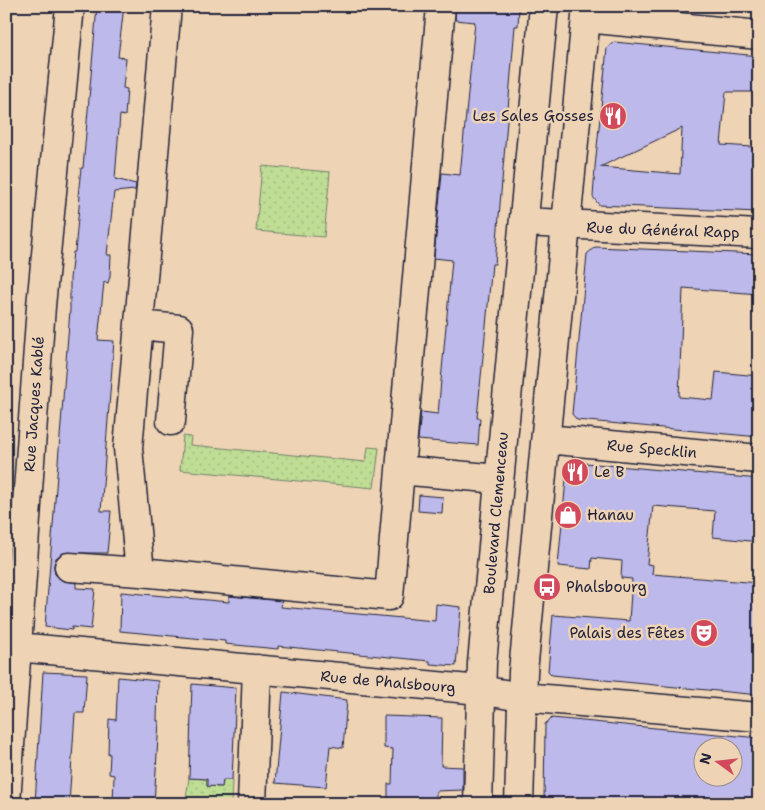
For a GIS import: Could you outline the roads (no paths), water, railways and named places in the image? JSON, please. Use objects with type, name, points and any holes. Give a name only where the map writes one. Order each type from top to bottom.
[{"type":"street","name":"Rue Jacques Kablé","points":[[6,802],[11,646],[70,6]]},
{"type":"street","points":[[140,572],[128,448],[167,6]]},
{"type":"street","points":[[69,567],[389,596],[441,6]]},
{"type":"street","name":"Boulevard Clemenceau","points":[[478,804],[480,690],[544,6]]},
{"type":"street","points":[[519,804],[522,697],[587,12],[759,35]]},
{"type":"street","points":[[524,222],[566,226]]},
{"type":"street","name":"Rue du Général Rapp","points":[[566,226],[759,234]]},
{"type":"street","points":[[139,325],[179,329],[171,421]]},
{"type":"street","name":"Rue Specklin","points":[[546,439],[759,459]]},
{"type":"street","points":[[400,470],[499,479]]},
{"type":"street","name":"Rue de Phalsbourg","points":[[11,646],[480,690],[522,697],[759,717]]},
{"type":"street","points":[[252,804],[257,670]]},
{"type":"place","name":"Les Sales Gosses","points":[[613,116]]},
{"type":"place","name":"Le B","points":[[575,472]]},
{"type":"place","name":"Hanau","points":[[568,515]]},
{"type":"place","name":"Phalsbourg","points":[[547,587]]},
{"type":"place","name":"Palais des Fêtes","points":[[704,633]]}]
